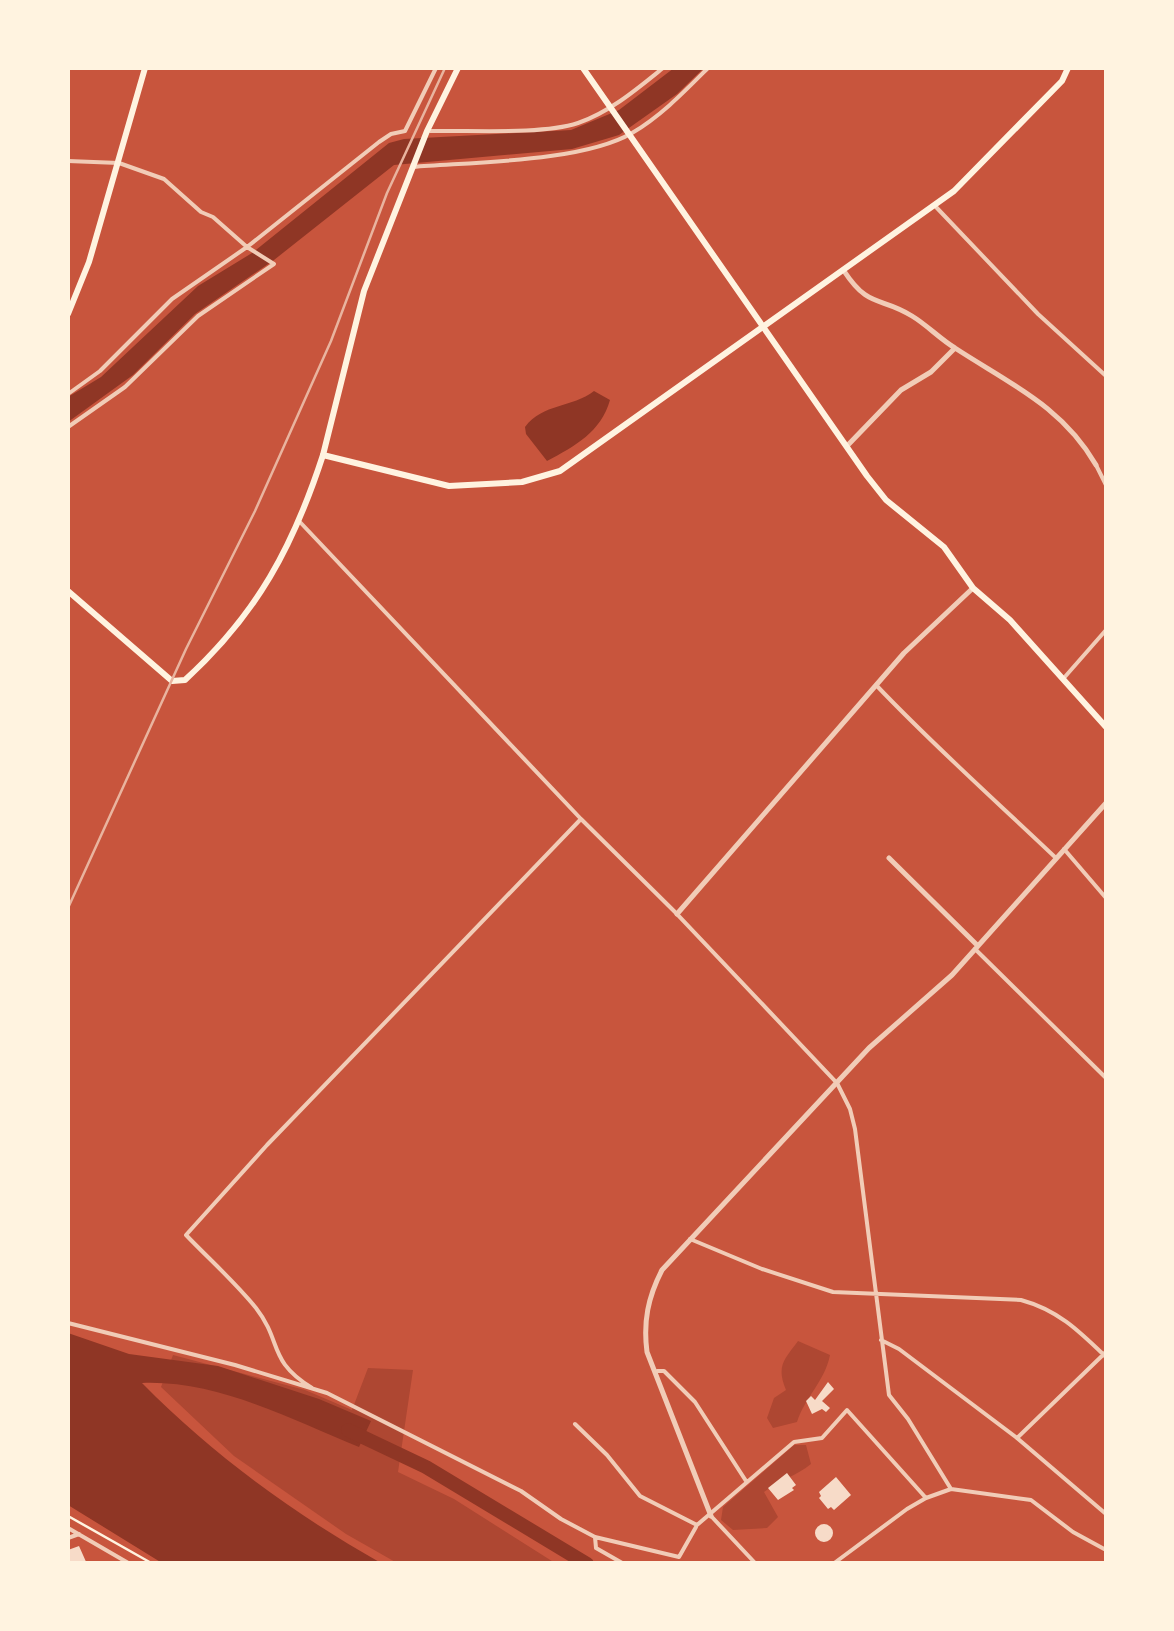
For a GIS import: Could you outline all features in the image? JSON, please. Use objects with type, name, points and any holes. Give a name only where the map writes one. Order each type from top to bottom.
[{"type":"main road","points":[[68,314],[82,285],[145,68]]},
{"type":"main road","points":[[68,590],[172,680],[180,682],[226,638],[262,594],[299,521],[324,456],[364,292],[427,131],[458,68]]},
{"type":"main road","points":[[583,68],[886,500],[944,547],[973,588],[1010,620],[1106,727]]},
{"type":"main road","points":[[324,456],[402,472],[435,485],[492,486],[542,478],[578,460],[934,206],[1001,146],[1062,81],[1068,68]]},
{"type":"street","points":[[68,394],[100,371],[172,299],[249,248],[379,142],[391,134],[405,132],[436,68]]},
{"type":"street","points":[[427,131],[576,124],[612,109],[663,68]]},
{"type":"street","points":[[413,167],[573,153],[629,132],[680,96],[708,68]]},
{"type":"street","points":[[68,161],[119,163],[164,179],[273,263],[198,316],[125,387],[68,427]]},
{"type":"street","points":[[934,206],[1038,314],[1106,376]]},
{"type":"street","points":[[844,271],[862,295],[914,317],[1054,412],[1086,448],[1106,485]]},
{"type":"street","points":[[846,447],[901,390],[931,372],[955,348]]},
{"type":"street","points":[[299,521],[837,1083],[856,1129],[889,1395],[951,1490]]},
{"type":"street","points":[[676,914],[904,653],[973,588]]},
{"type":"street","points":[[1062,680],[1106,630]]},
{"type":"street","points":[[877,686],[938,750],[1056,858]]},
{"type":"street","points":[[756,1564],[711,1516],[652,1370],[644,1333],[649,1302],[662,1270],[870,1048],[938,988],[977,947],[1106,803]]},
{"type":"street","points":[[312,1388],[279,1360],[259,1312],[186,1234],[581,819]]},
{"type":"street","points":[[1064,849],[1106,898]]},
{"type":"street","points":[[889,858],[1106,1078]]},
{"type":"street","points":[[688,1239],[833,1292],[1020,1300],[1058,1313],[1106,1355],[1017,1438]]},
{"type":"street","points":[[68,1323],[312,1388],[474,1466],[596,1537],[679,1557],[696,1525],[711,1516],[746,1481],[794,1442],[822,1438],[847,1410],[926,1498]]},
{"type":"street","points":[[881,1340],[1017,1438],[1106,1514]]},
{"type":"street","points":[[652,1370],[664,1371],[695,1402],[746,1481]]},
{"type":"street","points":[[574,1424],[607,1455],[640,1496],[696,1525]]},
{"type":"street","points":[[832,1564],[926,1498],[951,1490],[1030,1500],[1106,1550]]},
{"type":"street","points":[[68,1528],[130,1564]]},
{"type":"street","points":[[68,1538],[79,1534]]},
{"type":"street","points":[[596,1537],[596,1548],[624,1564]]},
{"type":"path","points":[[68,1516],[153,1564]]},
{"type":"shaded area","points":[[674,68],[704,68],[677,94],[619,135],[572,149],[394,165],[274,260],[195,314],[133,375],[68,422],[68,397],[101,377],[198,286],[252,253],[389,143],[571,130],[619,110]]},
{"type":"shaded area","points":[[594,391],[610,400],[600,421],[577,444],[547,461],[525,427],[540,414]]},
{"type":"shaded area","points":[[68,1333],[129,1354],[218,1366],[319,1399],[371,1421],[359,1447],[226,1395],[142,1383],[197,1435],[256,1482],[381,1563],[162,1563],[68,1505]]},
{"type":"shaded area","points":[[798,1341],[830,1355],[797,1422],[773,1428],[767,1418],[774,1398],[786,1390],[783,1364]]},
{"type":"shaded area","points":[[173,1355],[305,1390],[352,1410],[368,1368],[413,1370],[398,1472],[454,1499],[555,1563],[397,1563],[346,1534],[234,1456],[161,1387]]},
{"type":"shaded area","points":[[794,1445],[806,1445],[811,1464],[764,1492],[778,1517],[767,1528],[733,1530],[721,1520],[723,1507]]},
{"type":"building","points":[[828,1382],[834,1389],[822,1401],[830,1408],[812,1414],[806,1401],[811,1396],[815,1400]]},
{"type":"building","points":[[787,1473],[796,1485],[778,1500],[768,1488]]},
{"type":"building","points":[[836,1477],[851,1495],[834,1510],[828,1509],[819,1492]]},
{"type":"building","points":[[824,1524],[831,1526],[831,1540],[824,1542],[817,1540],[815,1533],[817,1526]]},
{"type":"building","points":[[79,1546],[87,1564],[68,1564],[68,1550]]},
{"type":"waterway","points":[[348,1430],[426,1467],[587,1564]]},
{"type":"railway","points":[[68,908],[186,649],[255,511],[331,341],[387,193],[445,68]]}]
